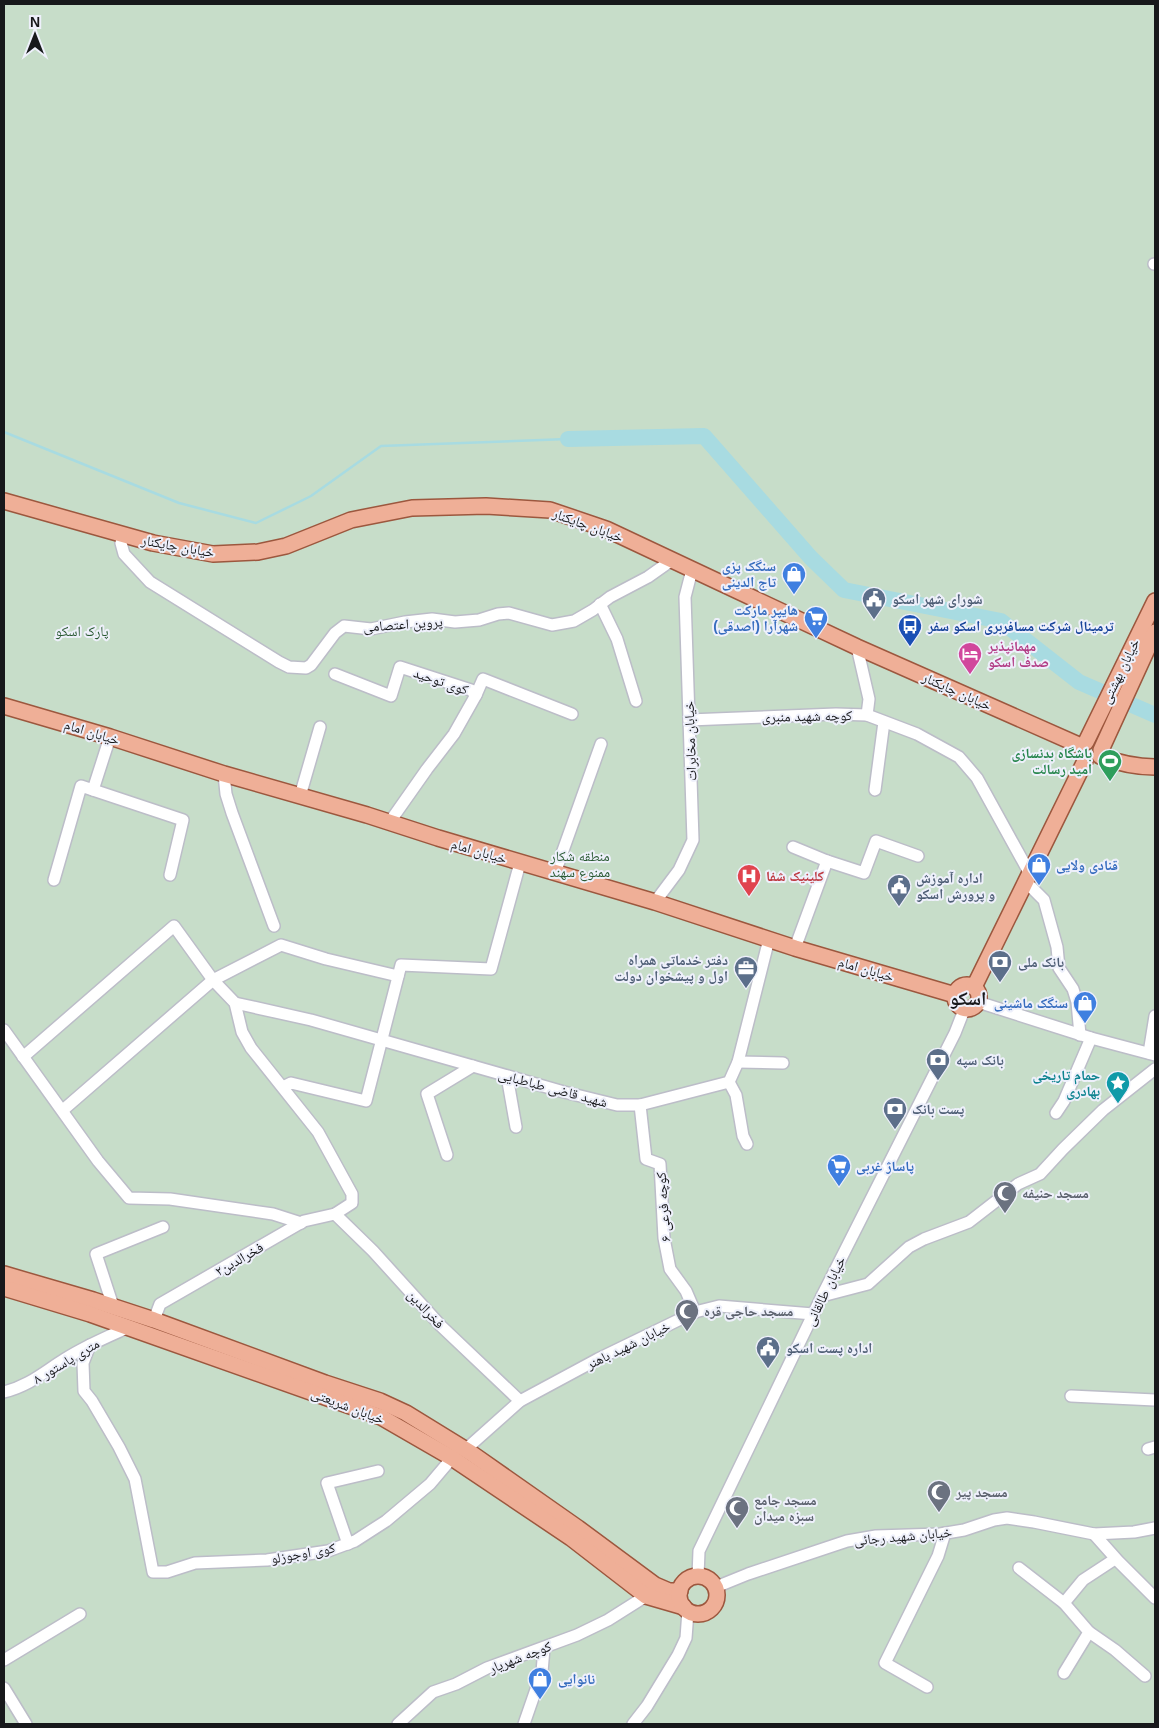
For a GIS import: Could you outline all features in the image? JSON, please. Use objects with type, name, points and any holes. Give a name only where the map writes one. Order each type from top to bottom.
[{"type":"main road","name":"خیابان چایکنار","points":[[4,501],[153,543],[213,554],[258,552],[286,546],[351,520],[412,508],[486,506],[550,510],[606,529],[857,647],[1083,744]]},
{"type":"main road","name":"خیابان بهشتی","points":[[1083,744],[1155,601]]},
{"type":"main road","name":"خیابان بهشتی","points":[[1101,753],[1155,632]]},
{"type":"main road","name":"خیابان امام","points":[[4,706],[110,737],[224,774],[655,902],[795,948],[954,995]]},
{"type":"main road","points":[[1085,762],[1079,753],[1083,744],[1095,742],[1101,753],[1115,762],[1155,767]]},
{"type":"main road","points":[[1085,762],[1092,762],[1101,753]]},
{"type":"main road","points":[[974,987],[1085,762]]},
{"type":"main road","points":[[962,986],[974,987],[979,994],[978,1002],[972,1008],[964,1010],[960,1008],[955,1002],[954,995],[956,991],[962,986]]},
{"type":"main road","name":"خیابان شریعتی","points":[[4,1274],[154,1320],[263,1367]]},
{"type":"main road","name":"خیابان شریعتی","points":[[4,1288],[263,1367],[324,1383],[380,1401],[406,1413],[646,1596],[686,1609]]},
{"type":"main road","name":"خیابان شریعتی","points":[[459,1454],[578,1528],[655,1585],[669,1591],[680,1591]]},
{"type":"main road","points":[[698,1576],[708,1579],[716,1587],[717,1599],[711,1609],[700,1614],[686,1609],[680,1599],[680,1591],[686,1581],[698,1576]]},
{"type":"street","name":"پروین اعتصامی","points":[[123,535],[121,543],[124,554],[150,582],[279,662],[289,667],[300,669],[311,665],[335,633],[344,626],[371,629],[432,619],[455,622],[479,620],[508,613],[552,625],[574,622],[610,597],[648,577],[672,560]]},
{"type":"street","name":"خیابان مخابرات","points":[[655,902],[679,870],[693,840],[685,597],[692,570]]},
{"type":"street","points":[[600,604],[617,639],[636,700]]},
{"type":"street","points":[[857,647],[869,699],[867,715]]},
{"type":"street","name":"کوی توحید","points":[[335,674],[391,696],[400,667],[471,690],[476,695],[454,734],[389,823]]},
{"type":"street","points":[[476,695],[484,679],[572,714]]},
{"type":"street","name":"کوچه شهید منبری","points":[[689,720],[836,714],[867,715],[918,734],[959,757],[977,778],[1028,878],[1044,900],[1057,946],[1059,968],[1073,989],[1085,1037]]},
{"type":"street","points":[[875,790],[884,722]]},
{"type":"street","points":[[300,796],[320,727]]},
{"type":"street","points":[[93,790],[110,737]]},
{"type":"street","points":[[555,873],[601,744]]},
{"type":"street","points":[[224,774],[226,794],[232,813],[274,926]]},
{"type":"street","points":[[54,880],[81,786],[183,820],[170,875]]},
{"type":"street","points":[[793,847],[864,873],[876,841],[918,856]]},
{"type":"street","points":[[795,948],[827,861]]},
{"type":"street","points":[[63,1110],[213,980],[281,945],[326,959],[399,970],[491,969],[520,863]]},
{"type":"street","points":[[23,1057],[174,926],[213,980],[235,1003],[242,1032],[251,1048],[318,1132],[352,1194],[352,1203],[335,1214]]},
{"type":"street","points":[[747,1144],[743,1136],[736,1095],[730,1082],[738,1062],[769,939]]},
{"type":"street","points":[[283,1087],[291,1083],[366,1101],[399,970]]},
{"type":"street","points":[[978,1002],[1085,1037],[1152,1054],[1155,1016]]},
{"type":"street","name":"شهید قاضی طباطبایی","points":[[235,1003],[311,1020],[617,1105],[640,1105],[730,1082]]},
{"type":"street","name":"خیابان طالقانی","points":[[698,1576],[699,1551],[813,1314],[964,1010]]},
{"type":"street","points":[[4,1030],[98,1160],[129,1198],[170,1199],[273,1214],[301,1223]]},
{"type":"street","points":[[1056,1114],[1064,1100],[1085,1037]]},
{"type":"street","points":[[738,1062],[783,1063]]},
{"type":"street","points":[[447,1155],[427,1094],[473,1066]]},
{"type":"street","points":[[822,1296],[868,1284],[909,1247],[924,1239],[969,1222],[1018,1184],[1040,1174],[1103,1110],[1155,1070]]},
{"type":"street","points":[[507,1076],[516,1127]]},
{"type":"street","name":"کوچه فرعی ۶","points":[[640,1105],[646,1159],[660,1164],[664,1238],[670,1269],[686,1291],[695,1312]]},
{"type":"street","name":"فخرالدین۲","points":[[154,1320],[160,1304],[301,1223],[335,1214]]},
{"type":"street","name":"فخرالدین","points":[[335,1214],[374,1251],[441,1326],[520,1401]]},
{"type":"street","points":[[113,1306],[96,1254],[163,1227]]},
{"type":"street","name":"خیابان شهید باهنر","points":[[459,1454],[520,1401],[598,1359],[695,1312],[719,1306],[813,1314]]},
{"type":"street","name":"۸ متری پاستور","points":[[4,1392],[21,1388],[65,1358],[129,1327]]},
{"type":"street","name":"کوی اوجوزلو","points":[[90,1345],[83,1363],[84,1391],[119,1447],[135,1479],[154,1572],[167,1572],[195,1563],[267,1560],[328,1551],[348,1544],[386,1521],[430,1484],[459,1454]]},
{"type":"street","points":[[1071,1396],[1155,1400]]},
{"type":"street","points":[[348,1544],[327,1483],[378,1471]]},
{"type":"street","name":"خیابان شهید رجائی","points":[[716,1587],[748,1574],[847,1541],[876,1536],[945,1533],[964,1530],[994,1520],[1007,1518],[1094,1534],[1134,1532],[1155,1528]]},
{"type":"street","points":[[927,1687],[885,1663],[938,1556],[945,1533]]},
{"type":"street","points":[[1094,1534],[1155,1598]]},
{"type":"street","points":[[1064,1603],[1083,1580],[1115,1558]]},
{"type":"street","points":[[1019,1568],[1064,1603],[1089,1632],[1115,1650],[1145,1676]]},
{"type":"street","name":"کوچه شهریار","points":[[398,1724],[434,1692],[456,1684],[487,1668],[544,1648],[608,1620],[646,1596]]},
{"type":"street","points":[[633,1724],[647,1706],[678,1655],[686,1638],[686,1609]]},
{"type":"street","points":[[4,1660],[80,1614]]},
{"type":"street","points":[[1064,1673],[1089,1632]]},
{"type":"street","points":[[524,1724],[542,1672],[544,1648]]},
{"type":"street","points":[[4,1689],[26,1724]]},
{"type":"green space","name":"منطقه شکار ممنوع سهند","points":[[4,4],[1155,4],[1155,1724],[4,1724]]},
{"type":"waterway","points":[[4,432],[179,503],[256,523],[311,496],[381,446],[568,439]]},
{"type":"waterway","points":[[568,439],[704,436],[811,558],[844,590],[1001,621],[1079,682],[1155,715]]},
{"type":"place","name":"سنگک پزی تاج الدینی","points":[[794,595]]},
{"type":"place","name":"شورای شهر اسکو","points":[[874,620]]},
{"type":"place","name":"هایپر مارکت شهرآرا (اصدقی)","points":[[816,639]]},
{"type":"place","name":"ترمینال شرکت مسافربری اسکو سفر","points":[[910,647]]},
{"type":"place","name":"مهمانپذیر صدف اسکو","points":[[970,675]]},
{"type":"place","name":"باشگاه بدنسازی امید رسالت","points":[[1110,782]]},
{"type":"place","name":"قنادی ولایی","points":[[1039,886]]},
{"type":"place","name":"کلینیک شفا","points":[[749,897]]},
{"type":"place","name":"اداره آموزش و پرورش اسکو","points":[[899,907]]},
{"type":"place","name":"بانک ملی","points":[[1000,983]]},
{"type":"place","name":"دفتر خدماتی همراه اول و پیشخوان دولت","points":[[746,989]]},
{"type":"place","name":"سنگک ماشینی","points":[[1085,1024]]},
{"type":"place","name":"بانک سپه","points":[[938,1081]]},
{"type":"place","name":"حمام تاریخی بهادری","points":[[1118,1104]]},
{"type":"place","name":"پست بانک","points":[[895,1130]]},
{"type":"place","name":"پاساژ غربی","points":[[839,1187]]},
{"type":"place","name":"مسجد حنیفه","points":[[1005,1214]]},
{"type":"place","name":"مسجد حاجی قره","points":[[687,1332]]},
{"type":"place","name":"اداره پست اسکو","points":[[768,1369]]},
{"type":"place","name":"مسجد پیر","points":[[939,1513]]},
{"type":"place","name":"مسجد جامع سبزه میدان","points":[[737,1529]]},
{"type":"place","name":"نانوایی","points":[[540,1700]]},
{"type":"district","name":"اسکو","points":[[968,998]]},
{"type":"park label","name":"پارک اسکو","points":[[82,631]]}]
